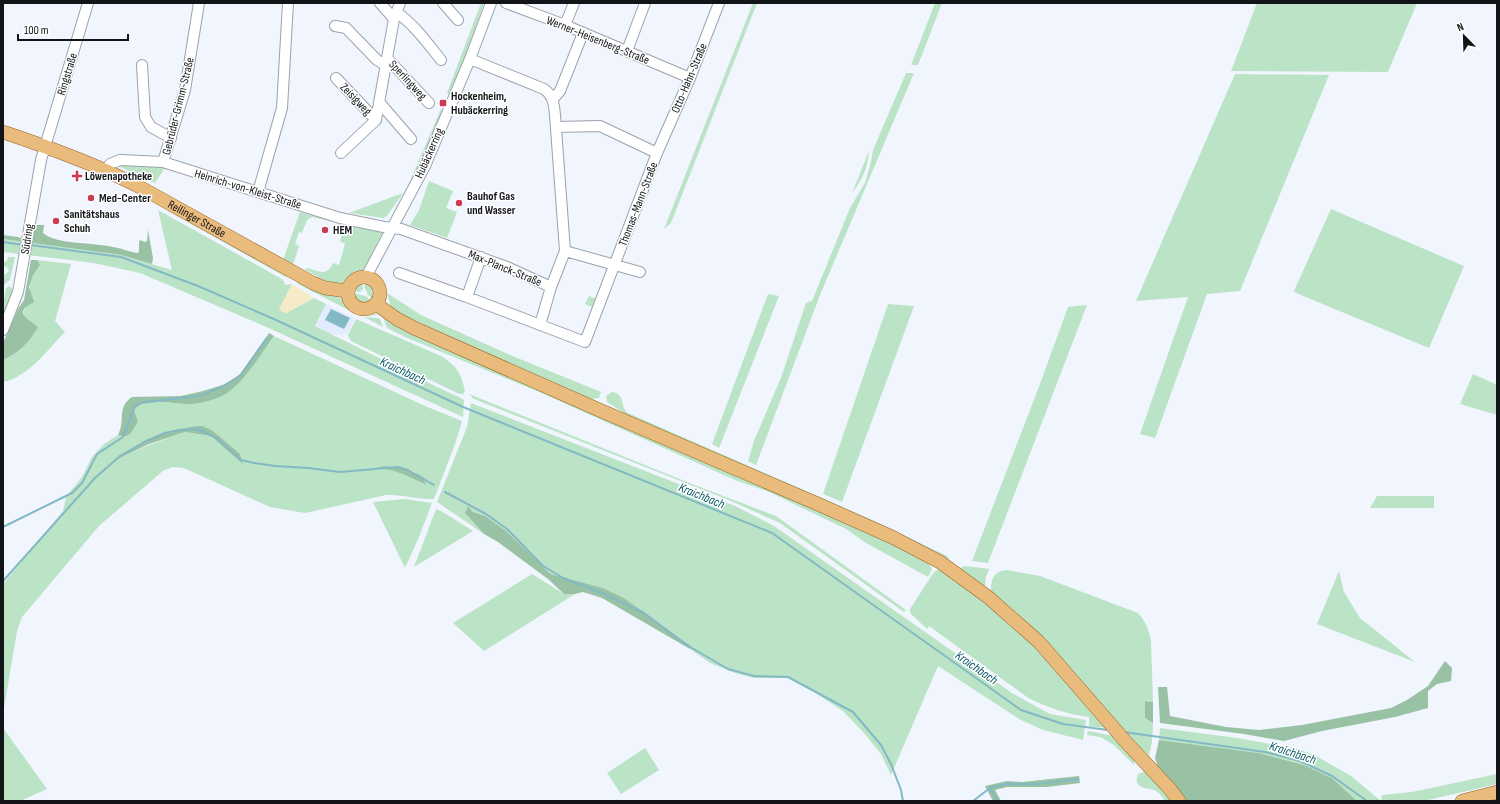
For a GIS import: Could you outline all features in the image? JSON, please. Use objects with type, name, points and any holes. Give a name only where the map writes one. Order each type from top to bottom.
[{"type":"main road","name":"Reilinger Straße","points":[[3,132],[45,146],[106,170],[146,190],[312,283],[337,291],[347,291]]},
{"type":"main road","points":[[360,277],[366,277],[374,280],[379,288],[380,297],[376,304],[369,308],[357,308],[350,303],[347,291],[353,280],[360,277]]},
{"type":"main road","points":[[376,304],[397,319],[414,328],[892,537],[940,562],[988,597],[1039,642],[1179,801]]},
{"type":"main road","points":[[1462,801],[1497,792]]},
{"type":"street","name":"Ringstraße","points":[[45,146],[88,3]]},
{"type":"street","name":"Gebrüder-Grimm-Straße","points":[[163,162],[185,90],[199,3]]},
{"type":"street","points":[[258,192],[282,108],[288,3]]},
{"type":"street","points":[[380,3],[402,16],[441,60]]},
{"type":"street","points":[[443,3],[458,20]]},
{"type":"street","name":"Hubäckerring","points":[[366,277],[425,166],[470,59],[491,3]]},
{"type":"street","name":"Werner-Heisenberg-Straße","points":[[506,3],[565,25],[690,78]]},
{"type":"street","points":[[565,25],[574,3]]},
{"type":"street","points":[[627,51],[645,3]]},
{"type":"street","name":"Otto-Hahn-Straße","points":[[657,153],[690,78],[719,3]]},
{"type":"street","points":[[341,153],[376,120],[386,61],[397,12]]},
{"type":"street","name":"Sperlingweg","points":[[335,26],[346,28],[377,60],[386,61],[429,103]]},
{"type":"street","points":[[470,59],[544,88],[553,99],[560,91],[583,33]]},
{"type":"street","points":[[142,65],[145,117],[151,127],[171,138]]},
{"type":"street","name":"Zeisigweg","points":[[336,78],[376,120]]},
{"type":"street","name":"Max-Planck-Straße","points":[[392,228],[401,229],[481,257],[552,286],[565,251],[553,99]]},
{"type":"street","points":[[379,102],[411,139]]},
{"type":"street","name":"Thomas-Mann-Straße","points":[[540,325],[585,342],[657,153],[600,126],[556,127]]},
{"type":"street","name":"Südring","points":[[3,330],[18,292],[38,175],[45,146]]},
{"type":"street","name":"Heinrich-von-Kleist-Straße","points":[[106,170],[110,164],[120,160],[163,162],[340,218],[392,228]]},
{"type":"street","points":[[565,251],[640,272]]},
{"type":"street","points":[[468,297],[481,257]]},
{"type":"street","points":[[399,273],[468,297],[540,325],[552,286]]},
{"type":"shaded area","points":[[326,304],[355,319],[347,335],[344,333],[342,336],[338,334],[332,335],[316,326]]},
{"type":"green space","points":[[481,3],[484,3],[459,75],[453,84],[450,94],[447,93]]},
{"type":"green space","points":[[753,3],[757,3],[671,223],[664,229]]},
{"type":"green space","points":[[935,3],[942,3],[918,65],[911,65]]},
{"type":"green space","points":[[1257,3],[1417,3],[1388,72],[1231,71]]},
{"type":"green space","points":[[906,73],[914,73],[820,295],[756,465],[748,461],[754,441],[782,375],[806,303],[812,301],[850,208],[865,183],[873,150]]},
{"type":"green space","points":[[1235,74],[1329,75],[1240,291],[1207,294],[1155,438],[1140,434],[1188,297],[1136,301]]},
{"type":"green space","points":[[441,109],[444,110],[413,181],[411,179]]},
{"type":"green space","points":[[869,151],[864,174],[852,193]]},
{"type":"green space","points":[[119,164],[166,166],[155,183],[118,166]]},
{"type":"green space","points":[[429,181],[453,191],[446,208],[457,212],[447,238],[410,225],[419,210]]},
{"type":"green space","points":[[403,193],[387,216],[383,218],[349,213]]},
{"type":"green space","points":[[1331,209],[1464,266],[1429,348],[1294,291]]},
{"type":"green space","points":[[158,210],[280,278],[284,281],[285,285],[292,284],[279,310],[286,313],[314,298],[326,304],[315,326],[464,400],[463,417],[271,329],[140,273],[94,263],[3,252],[3,239],[121,255],[172,270]]},
{"type":"green space","points":[[300,212],[335,222],[312,217],[307,220],[302,233],[299,232],[295,244],[299,246],[293,265],[283,260]]},
{"type":"green space","points":[[174,213],[287,275],[287,277],[175,215]]},
{"type":"green space","points":[[351,223],[383,232],[363,270],[356,271],[351,274],[346,278],[343,284],[331,284],[306,270],[305,269],[307,268],[325,272],[333,263],[339,265],[345,244],[340,241],[344,229]]},
{"type":"green space","points":[[35,225],[44,225],[43,233],[57,240],[105,245],[137,253],[139,252],[140,240],[145,242],[147,241],[148,230],[153,258],[152,264],[121,255],[32,243]]},
{"type":"green space","points":[[3,235],[18,237],[32,243],[3,239]]},
{"type":"green space","points":[[8,257],[15,257],[10,280],[3,286],[3,276],[9,271],[7,267],[3,266],[3,263],[7,261]]},
{"type":"green space","points":[[31,260],[37,260],[40,265],[33,275],[29,287],[34,302],[23,310],[23,313],[27,319],[38,328],[23,347],[3,360],[3,343],[18,309],[24,300]]},
{"type":"green space","points":[[37,260],[71,264],[55,321],[65,332],[29,369],[13,379],[3,382],[3,360],[23,347],[38,328],[26,319],[23,313],[27,306],[31,278],[39,264]]},
{"type":"green space","points":[[297,281],[320,292],[340,298],[355,312],[378,315],[360,316],[298,284]]},
{"type":"green space","points":[[364,282],[362,286],[363,289],[360,292],[352,291],[355,285]]},
{"type":"green space","points":[[366,282],[374,289],[373,299],[367,294],[364,287]]},
{"type":"green space","points":[[9,286],[14,290],[3,320],[3,307],[6,288]]},
{"type":"green space","points":[[352,293],[366,296],[371,301],[362,304],[359,303],[355,300]]},
{"type":"green space","points":[[387,293],[421,315],[510,355],[601,392],[599,398],[590,399],[404,317],[391,307]]},
{"type":"green space","points":[[768,294],[779,296],[719,448],[712,444]]},
{"type":"green space","points":[[589,296],[597,299],[595,308],[585,304]]},
{"type":"green space","points":[[888,304],[914,306],[842,502],[823,494]]},
{"type":"green space","points":[[1087,305],[988,563],[972,561],[1068,307]]},
{"type":"green space","points":[[364,317],[380,319],[383,327]]},
{"type":"green space","points":[[383,317],[403,329],[505,372],[846,522],[927,561],[932,569],[928,577],[866,543],[846,529],[769,492],[735,480],[537,391],[405,337],[387,328]]},
{"type":"green space","points":[[356,319],[441,356],[458,370],[465,391],[463,394],[459,394],[351,341],[348,335]]},
{"type":"green space","points":[[269,333],[274,336],[244,378],[229,392],[215,399],[197,404],[154,402],[140,405],[134,410],[138,421],[132,431],[125,436],[118,435],[124,405],[132,397],[181,396],[226,384],[240,374]]},
{"type":"green space","points":[[274,336],[425,406],[462,421],[434,499],[386,495],[305,513],[270,507],[184,468],[173,467],[164,470],[99,526],[22,617],[17,631],[3,714],[3,584],[63,511],[66,497],[82,477],[92,457],[104,444],[118,435],[123,437],[138,421],[134,410],[140,405],[154,402],[197,404],[215,399],[229,392],[244,378]],"holes":[[[182,429],[213,431],[243,463],[211,436],[185,432],[149,445],[120,458],[166,432]],[[385,466],[399,467],[415,472],[425,485],[404,473],[390,469],[377,468]]]},
{"type":"green space","points":[[1473,374],[1497,385],[1497,415],[1460,404]]},
{"type":"green space","points":[[612,392],[619,395],[625,410],[628,413],[872,520],[947,556],[950,559],[941,557],[632,418],[607,402],[606,396]]},
{"type":"green space","points":[[469,394],[692,484],[776,516],[906,610],[904,612],[780,523],[731,501],[474,399]]},
{"type":"green space","points":[[471,403],[735,506],[774,526],[1012,693],[1050,714],[1086,720],[1083,740],[1043,730],[1019,719],[938,666],[891,775],[881,754],[844,712],[807,687],[788,678],[754,678],[735,673],[710,663],[690,649],[691,646],[624,598],[603,588],[551,574],[485,516],[473,512],[468,506],[465,513],[484,534],[437,502],[467,427]]},
{"type":"green space","points":[[203,426],[213,431],[240,454],[243,464],[211,436],[185,432],[149,444],[120,458],[118,456],[151,438],[166,432]]},
{"type":"green space","points":[[385,466],[414,472],[423,477],[426,485],[396,471],[375,468]]},
{"type":"green space","points":[[1377,496],[1434,496],[1434,508],[1370,508]]},
{"type":"green space","points":[[405,499],[432,503],[405,568],[373,502]]},
{"type":"green space","points":[[468,506],[473,512],[485,516],[506,531],[551,574],[603,588],[624,598],[691,646],[690,649],[602,598],[583,592],[564,594],[548,579],[498,542],[484,534],[465,513]]},
{"type":"green space","points":[[436,509],[473,531],[414,567]]},
{"type":"green space","points":[[965,566],[989,569],[986,577],[985,588],[961,569],[961,567]]},
{"type":"green space","points":[[940,569],[994,608],[1036,646],[1107,728],[1089,726],[1089,717],[1057,710],[1027,697],[929,626],[927,629],[910,613],[910,609],[934,572]]},
{"type":"green space","points":[[1006,570],[1040,576],[1138,613],[1141,616],[1147,626],[1151,641],[1153,702],[1146,701],[1145,718],[1153,723],[1152,742],[1149,756],[991,593],[993,578],[1001,571]]},
{"type":"green space","points":[[1339,571],[1344,592],[1360,618],[1415,662],[1317,624]]},
{"type":"green space","points":[[532,574],[564,594],[575,594],[484,651],[453,623]]},
{"type":"green space","points":[[1445,661],[1452,668],[1451,681],[1437,684],[1428,691],[1428,708],[1395,717],[1322,731],[1284,741],[1160,723],[1158,687],[1167,687],[1170,716],[1226,727],[1259,730],[1302,725],[1391,708],[1407,700],[1428,686]]},
{"type":"green space","points":[[1145,701],[1153,702],[1153,723],[1145,718]]},
{"type":"green space","points":[[3,728],[47,789],[20,801],[3,801]]},
{"type":"green space","points":[[1160,728],[1237,738],[1298,749],[1316,756],[1351,776],[1381,801],[1357,801],[1332,778],[1304,765],[1259,753],[1159,740]]},
{"type":"green space","points":[[1088,731],[1114,736],[1134,758],[1134,765],[1114,745],[1100,737],[1087,735]]},
{"type":"green space","points":[[1159,740],[1259,753],[1304,765],[1332,778],[1357,801],[1185,801],[1158,767],[1155,758]]},
{"type":"green space","points":[[645,748],[659,770],[621,794],[607,773]]},
{"type":"green space","points":[[1143,772],[1150,773],[1172,801],[1165,801],[1156,791],[1142,787],[1137,783],[1138,774]]},
{"type":"green space","points":[[1497,774],[1497,784],[1424,801],[1381,801],[1382,795],[1412,792]]},
{"type":"green space","points":[[1079,776],[1080,783],[1047,787],[1007,787],[995,790],[1001,801],[993,801],[985,786],[1007,781],[1022,782]]},
{"type":"sand","points":[[292,284],[314,298],[286,313],[279,310]]},
{"type":"water","points":[[331,309],[350,318],[344,329],[325,320]]},
{"type":"waterway","name":"Kraichbach","points":[[3,242],[24,245]]},
{"type":"waterway","name":"Kraichbach","points":[[30,245],[121,257],[198,286],[276,320],[463,407],[772,533],[1021,710],[1063,724],[1108,730]]},
{"type":"waterway","points":[[3,527],[72,493],[82,483],[97,454],[123,437],[135,406],[141,403],[203,395],[223,386],[240,376],[267,338]]},
{"type":"waterway","points":[[3,581],[95,478],[119,457],[144,442],[165,433],[179,430],[198,429],[216,438],[241,460],[254,463],[340,472],[398,467],[408,470],[434,485]]},
{"type":"waterway","points":[[445,492],[486,514],[507,529],[543,566],[563,578],[602,593],[644,613],[685,644],[728,669],[754,676],[788,677],[853,712],[881,745],[891,764],[901,790],[903,801]]},
{"type":"waterway","name":"Kraichbach","points":[[1124,732],[1265,752],[1300,761],[1332,776],[1367,801]]},
{"type":"waterway","points":[[997,801],[990,788],[1005,784],[1037,784],[1078,779]]},
{"type":"waterway","points":[[973,801],[990,788]]},
{"type":"place","name":"Hockenheim, Hubäckerring","points":[[443,103]]},
{"type":"place","name":"Löwenapotheke","points":[[77,176]]},
{"type":"place","name":"Med-Center","points":[[91,198]]},
{"type":"place","name":"Bauhof Gas und Wasser","points":[[459,203]]},
{"type":"place","name":"Sanitätshaus Schuh","points":[[56,221]]},
{"type":"place","name":"HEM","points":[[325,230]]}]
